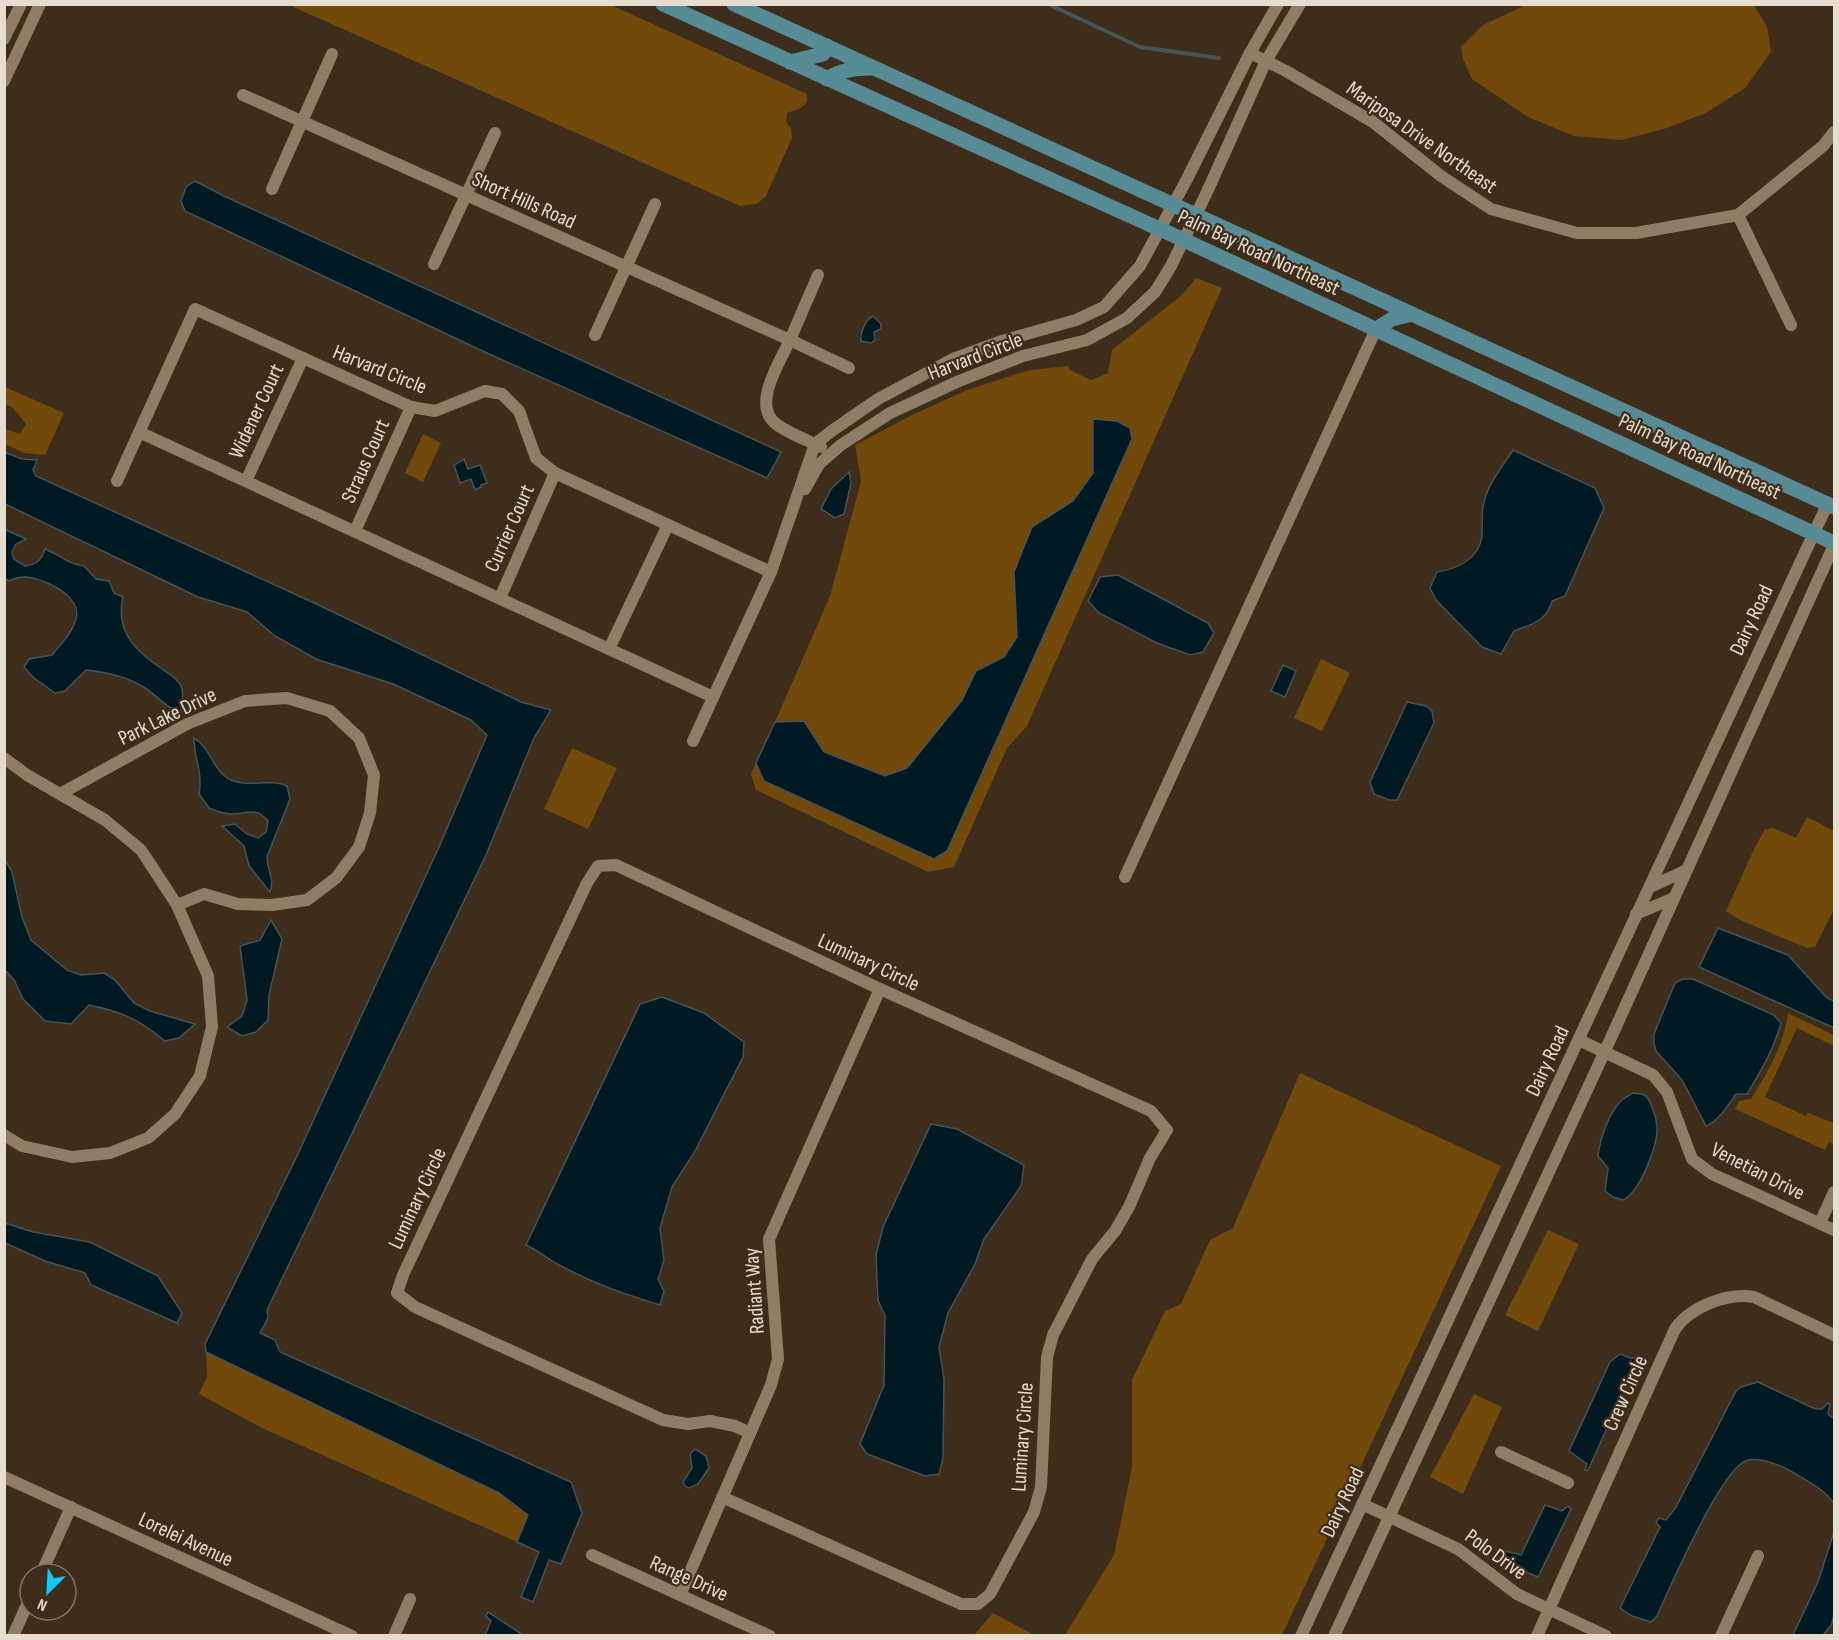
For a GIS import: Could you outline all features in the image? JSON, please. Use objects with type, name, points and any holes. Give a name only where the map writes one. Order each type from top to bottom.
[{"type":"main road","name":"Palm Bay Road Northeast","points":[[663,4],[1184,240],[1813,532],[1834,544]]},
{"type":"main road","name":"Palm Bay Road Northeast","points":[[734,4],[1831,505]]},
{"type":"main road","points":[[790,62],[824,54],[827,46]]},
{"type":"main road","points":[[827,79],[839,71],[874,68]]},
{"type":"main road","points":[[1376,329],[1392,319],[1412,314]]},
{"type":"street","points":[[4,39],[21,4]]},
{"type":"street","points":[[4,81],[40,4]]},
{"type":"street","name":"Harvard Circle","points":[[693,741],[771,572],[816,444],[833,429],[878,399],[954,359],[1002,341],[1076,320],[1104,307],[1140,266],[1250,53],[1278,4]]},
{"type":"street","name":"Harvard Circle","points":[[787,522],[819,464],[841,445],[890,413],[958,381],[1023,356],[1087,340],[1127,318],[1155,292],[1184,240],[1266,61],[1300,4]]},
{"type":"street","name":"Mariposa Drive Northeast","points":[[1250,53],[1373,122],[1441,176],[1491,209],[1577,233],[1636,233],[1738,215],[1823,146],[1834,132]]},
{"type":"street","points":[[272,189],[332,54]]},
{"type":"street","name":"Short Hills Road","points":[[243,95],[849,368]]},
{"type":"street","points":[[434,264],[495,133]]},
{"type":"street","points":[[595,335],[655,204]]},
{"type":"street","points":[[1738,215],[1791,324]]},
{"type":"street","points":[[818,275],[765,399],[766,414],[776,424],[832,453]]},
{"type":"street","name":"Harvard Circle","points":[[117,481],[195,309],[411,406],[435,411],[485,391],[502,394],[519,411],[536,458],[555,473],[771,572]]},
{"type":"street","points":[[1125,877],[1376,329]]},
{"type":"street","name":"Widener Court","points":[[246,481],[303,358]]},
{"type":"street","name":"Straus Court","points":[[354,531],[411,406]]},
{"type":"street","points":[[139,432],[713,697]]},
{"type":"street","name":"Currier Court","points":[[500,598],[555,473]]},
{"type":"street","name":"Dairy Road","points":[[1301,1635],[1813,532],[1831,505]]},
{"type":"street","points":[[609,649],[668,525]]},
{"type":"street","points":[[1334,1635],[1605,1051],[1834,544]]},
{"type":"street","name":"Park Lake Drive","points":[[60,794],[187,724],[245,701],[287,698],[330,711],[359,738],[374,775],[370,813],[359,848],[336,878],[307,900],[272,905],[238,904],[204,894],[177,905]]},
{"type":"street","points":[[4,758],[27,775],[105,820],[141,850],[177,905],[208,976],[212,1027],[200,1076],[175,1114],[148,1138],[111,1153],[72,1157],[22,1146],[4,1135]]},
{"type":"street","name":"Luminary Circle","points":[[722,1497],[961,1604],[978,1604],[990,1594],[1034,1512],[1041,1487],[1047,1357],[1053,1335],[1092,1259],[1115,1231],[1129,1207],[1150,1158],[1167,1130],[1151,1111],[616,865],[598,866],[587,883],[567,925],[403,1275],[397,1293],[415,1307],[663,1420],[688,1424],[710,1421],[735,1426],[750,1433]]},
{"type":"street","points":[[1650,887],[1687,870]]},
{"type":"street","points":[[1636,914],[1674,898]]},
{"type":"street","name":"Radiant Way","points":[[680,1595],[771,1385],[778,1359],[769,1239],[880,988]]},
{"type":"street","name":"Venetian Drive","points":[[1579,1040],[1653,1076],[1667,1092],[1692,1159],[1712,1174],[1834,1230]]},
{"type":"street","points":[[1820,1223],[1834,1192]]},
{"type":"street","name":"Crew Circle","points":[[1538,1635],[1681,1320],[1694,1311],[1717,1301],[1745,1295],[1754,1297],[1834,1335]]},
{"type":"street","points":[[1501,1452],[1568,1483]]},
{"type":"street","name":"Lorelei Avenue","points":[[4,1477],[352,1635]]},
{"type":"street","name":"Polo Drive","points":[[1362,1504],[1458,1549],[1517,1594],[1606,1635]]},
{"type":"street","points":[[46,1562],[71,1508]]},
{"type":"street","name":"Range Drive","points":[[592,1556],[768,1635]]},
{"type":"street","points":[[1721,1635],[1758,1556]]},
{"type":"street","points":[[394,1635],[410,1599]]},
{"type":"shaded area","points":[[289,5],[611,5],[807,94],[807,102],[801,108],[787,113],[786,122],[791,128],[792,138],[766,196],[757,204],[740,206]]},
{"type":"shaded area","points":[[1526,5],[1754,5],[1767,27],[1771,52],[1745,88],[1706,113],[1667,128],[1622,140],[1574,136],[1528,117],[1472,79],[1463,59],[1461,47],[1483,25]]},
{"type":"shaded area","points":[[1196,278],[1222,288],[1027,726],[1007,748],[954,867],[928,872],[756,790],[751,774],[756,763],[764,781],[934,859],[1132,440],[1093,420],[1093,473],[1073,501],[1032,527],[1014,572],[1017,637],[1004,657],[976,671],[962,700],[907,768],[886,776],[824,752],[804,721],[775,722],[830,596],[861,481],[855,445],[914,414],[967,390],[1030,370],[1068,366],[1070,370],[1091,380],[1108,373],[1112,350],[1182,295]]},
{"type":"shaded area","points":[[5,387],[64,413],[45,455],[24,453],[5,444],[5,429],[20,434],[26,424],[13,408],[5,404]]},
{"type":"shaded area","points":[[423,434],[441,443],[423,482],[405,473]]},
{"type":"shaded area","points":[[1321,659],[1350,673],[1322,731],[1294,718]]},
{"type":"shaded area","points":[[572,748],[617,768],[588,829],[544,809]]},
{"type":"shaded area","points":[[1807,817],[1834,831],[1834,909],[1815,947],[1807,948],[1740,920],[1726,911],[1765,829],[1773,828],[1796,838]]},
{"type":"shaded area","points":[[1788,1013],[1834,1035],[1834,1046],[1797,1028],[1765,1097],[1806,1116],[1808,1113],[1834,1123],[1834,1145],[1829,1142],[1825,1150],[1735,1109],[1739,1101],[1751,1099],[1769,1068],[1783,1036]]},
{"type":"shaded area","points":[[1300,1073],[1501,1166],[1282,1635],[1065,1635],[1114,1555],[1132,1467],[1132,1380],[1165,1311],[1181,1304],[1210,1240],[1233,1228]]},
{"type":"shaded area","points":[[1548,1230],[1579,1244],[1538,1331],[1505,1315]]},
{"type":"shaded area","points":[[206,1352],[499,1493],[528,1515],[517,1542],[262,1428],[199,1394],[207,1377]]},
{"type":"shaded area","points":[[1474,1394],[1502,1407],[1463,1494],[1430,1477]]},
{"type":"shaded area","points":[[993,1613],[1034,1635],[974,1635]]},
{"type":"water","points":[[195,181],[781,452],[767,478],[489,354],[185,211],[181,201],[186,187]]},
{"type":"water","points":[[873,316],[881,324],[881,329],[874,332],[875,340],[871,343],[861,341],[864,327]]},
{"type":"water","points":[[1093,419],[1117,421],[1130,428],[1132,439],[947,851],[934,859],[764,781],[756,763],[775,722],[804,721],[824,752],[885,776],[907,768],[962,700],[976,671],[1004,657],[1017,637],[1014,572],[1032,527],[1073,501],[1093,473]]},
{"type":"water","points":[[1513,450],[1595,488],[1604,508],[1565,596],[1552,601],[1550,608],[1538,621],[1514,631],[1501,654],[1482,647],[1436,600],[1430,588],[1437,572],[1466,562],[1477,551],[1482,536],[1485,496]]},
{"type":"water","points":[[4,452],[22,459],[37,460],[33,470],[36,476],[310,601],[521,702],[551,710],[534,738],[486,855],[267,1310],[268,1318],[260,1333],[275,1340],[280,1352],[571,1482],[582,1513],[561,1564],[549,1560],[533,1602],[521,1597],[539,1552],[517,1542],[528,1515],[499,1493],[206,1352],[205,1344],[297,1156],[439,847],[487,735],[471,720],[393,684],[316,659],[275,636],[247,612],[198,597],[5,504]]},
{"type":"water","points":[[464,459],[468,469],[480,465],[487,483],[475,490],[471,479],[460,483],[454,465]]},
{"type":"water","points":[[849,472],[851,483],[844,514],[835,518],[821,509],[831,489]]},
{"type":"water","points":[[4,529],[26,539],[16,544],[12,552],[14,559],[25,566],[38,561],[45,549],[84,566],[96,579],[109,581],[114,593],[123,597],[122,620],[136,648],[181,686],[183,694],[181,712],[166,705],[138,684],[109,674],[86,670],[65,691],[55,693],[34,678],[24,667],[29,659],[52,655],[72,629],[76,611],[67,595],[50,584],[31,578],[19,577],[9,581],[5,578]]},
{"type":"water","points":[[1118,575],[1208,623],[1214,633],[1203,652],[1190,655],[1157,643],[1099,613],[1088,601],[1100,577]]},
{"type":"water","points":[[1283,665],[1296,671],[1285,697],[1271,691]]},
{"type":"water","points":[[1407,702],[1426,706],[1432,711],[1434,723],[1397,800],[1389,800],[1374,794],[1370,782]]},
{"type":"water","points":[[194,738],[200,742],[220,771],[231,780],[287,786],[290,799],[267,857],[272,882],[270,892],[249,866],[244,846],[222,826],[235,824],[247,834],[258,838],[266,832],[268,821],[255,812],[229,814],[209,808],[199,794],[200,778]]},
{"type":"water","points":[[4,858],[12,872],[22,917],[31,940],[67,970],[81,975],[104,973],[115,980],[134,1003],[150,1011],[195,1024],[179,1038],[165,1041],[130,1017],[89,1005],[71,1024],[45,1021],[23,999],[14,980],[5,970]]},
{"type":"water","points":[[271,920],[282,939],[269,995],[268,1020],[256,1032],[242,1036],[227,1027],[242,1016],[247,1000],[240,946],[260,940]]},
{"type":"water","points":[[1718,928],[1788,955],[1827,998],[1834,1001],[1834,1028],[1699,967]]},
{"type":"water","points":[[1683,979],[1693,979],[1774,1015],[1781,1023],[1771,1051],[1747,1094],[1736,1094],[1719,1117],[1706,1126],[1682,1080],[1656,1051],[1654,1044],[1654,1034],[1675,983]]},
{"type":"water","points":[[662,997],[704,1013],[744,1042],[743,1057],[695,1151],[672,1187],[660,1228],[664,1260],[658,1279],[664,1291],[660,1305],[585,1278],[526,1245],[640,1004]]},
{"type":"water","points":[[1633,1093],[1644,1095],[1649,1100],[1656,1119],[1657,1133],[1650,1160],[1641,1180],[1623,1200],[1605,1191],[1608,1168],[1598,1156],[1608,1120],[1621,1101]]},
{"type":"water","points":[[931,1124],[957,1129],[1024,1165],[1021,1186],[984,1239],[975,1264],[948,1313],[939,1347],[944,1379],[943,1458],[939,1474],[925,1476],[867,1454],[860,1444],[884,1385],[885,1316],[878,1300],[876,1255],[883,1227]]},
{"type":"water","points":[[5,1223],[33,1232],[90,1242],[158,1276],[182,1313],[177,1323],[91,1285],[85,1273],[45,1261],[5,1243]]},
{"type":"water","points":[[1620,1354],[1630,1358],[1639,1358],[1588,1470],[1585,1470],[1587,1464],[1569,1451],[1610,1362]]},
{"type":"water","points":[[1758,1382],[1815,1409],[1822,1409],[1828,1403],[1830,1404],[1828,1414],[1834,1419],[1834,1504],[1821,1490],[1784,1467],[1771,1462],[1746,1461],[1723,1485],[1710,1506],[1657,1616],[1651,1622],[1632,1616],[1620,1608],[1660,1527],[1656,1522],[1659,1518],[1666,1520],[1676,1507],[1736,1391],[1741,1387]]},
{"type":"water","points":[[695,1449],[706,1456],[709,1468],[698,1484],[689,1488],[683,1482],[692,1468],[690,1454]]},
{"type":"water","points":[[1545,1505],[1562,1511],[1568,1506],[1571,1509],[1538,1577],[1512,1566],[1496,1552],[1497,1549],[1521,1555]]},
{"type":"water","points":[[1834,1532],[1832,1624],[1823,1635],[1793,1635],[1818,1582]]},
{"type":"water","points":[[488,1612],[523,1635],[485,1635],[491,1621],[486,1616]]},
{"type":"waterway","points":[[1048,4],[1140,47],[1219,58]]}]
